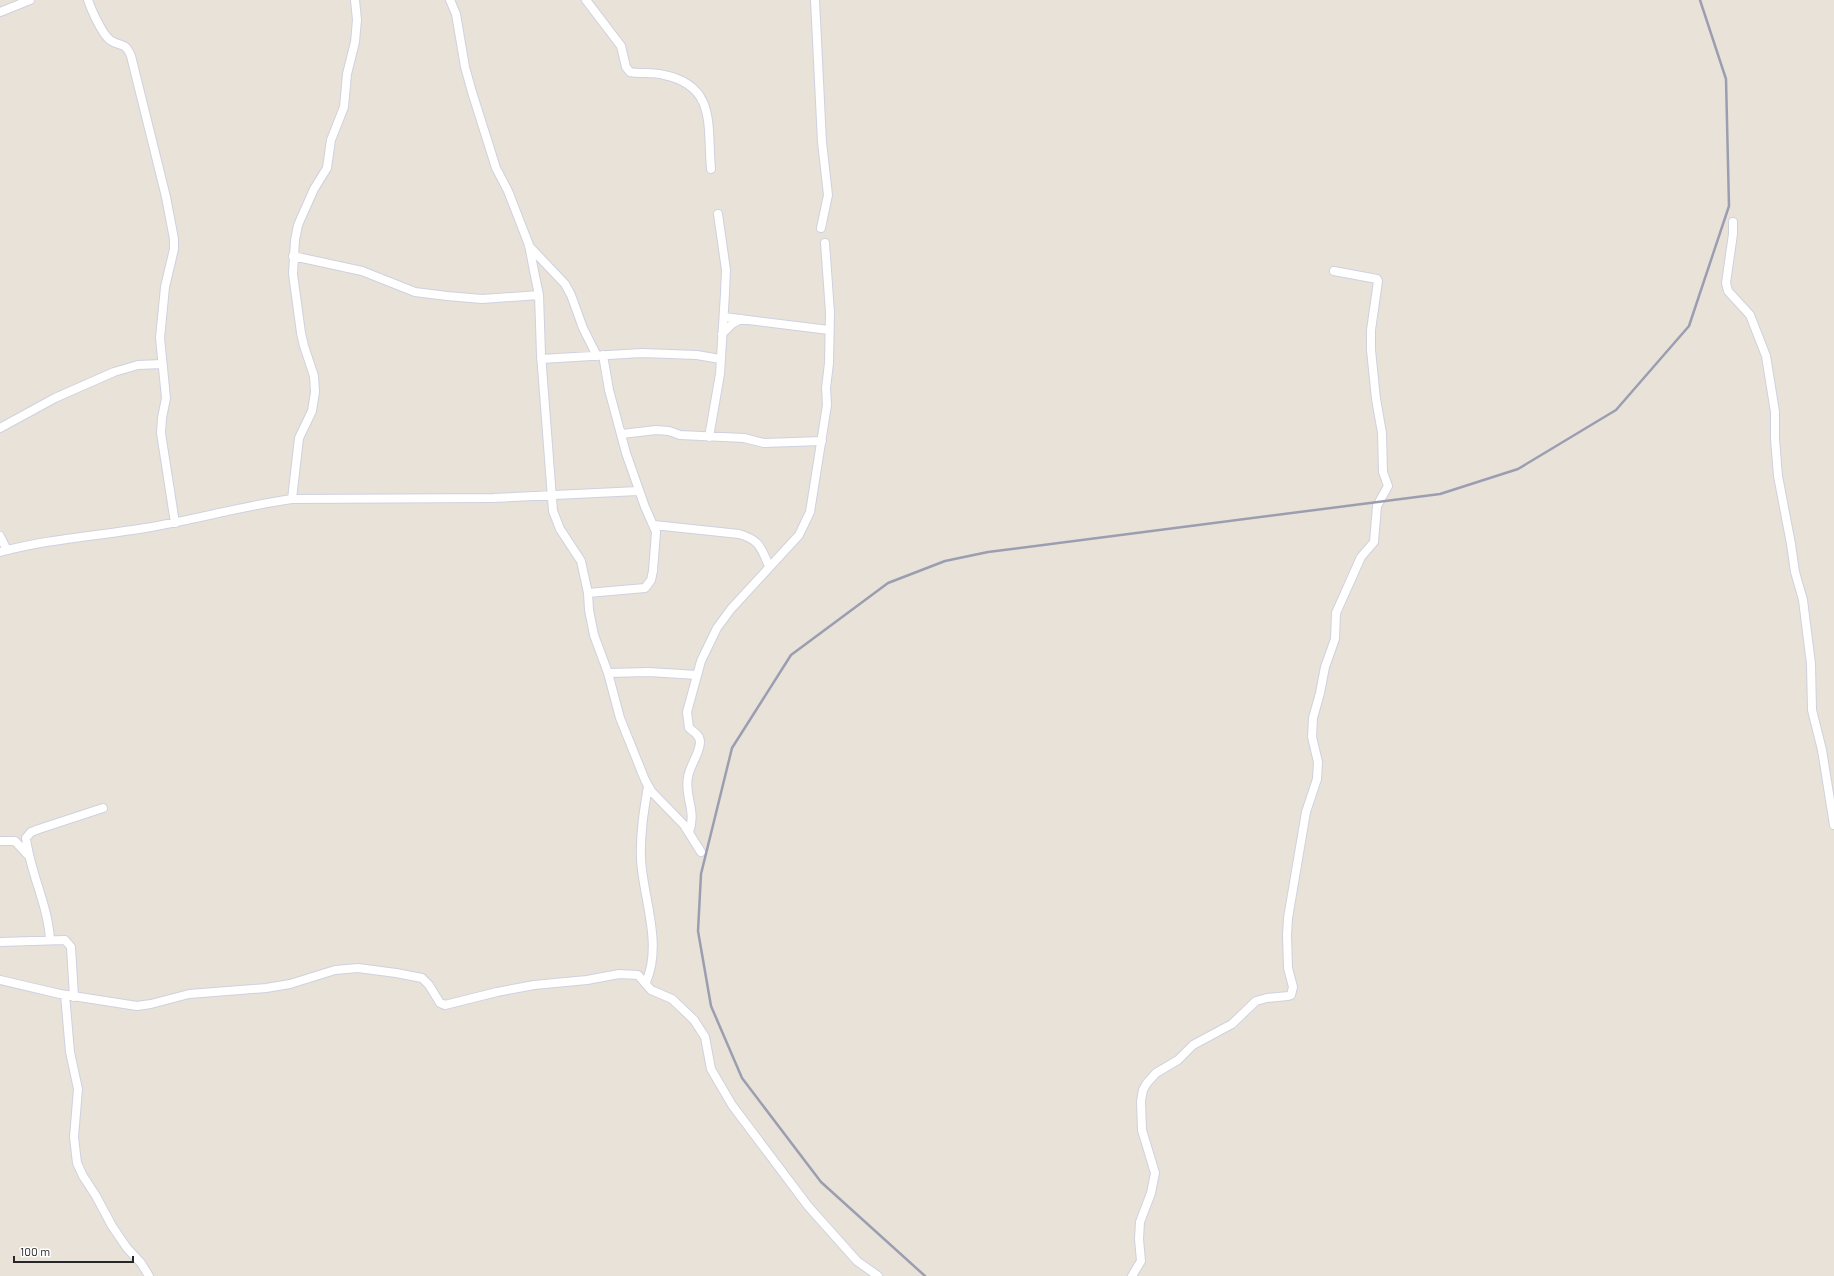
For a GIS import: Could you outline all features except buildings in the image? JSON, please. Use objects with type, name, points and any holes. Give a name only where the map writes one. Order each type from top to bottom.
[{"type":"street","points":[[0,12],[30,0]]},
{"type":"street","points":[[88,0],[109,40],[125,45],[131,56],[166,197],[174,249],[165,287],[160,318],[160,338],[166,398],[161,433],[175,523]]},
{"type":"street","points":[[292,499],[299,438],[312,411],[315,392],[314,376],[301,333],[293,256],[298,226],[314,189],[327,168],[331,140],[344,107],[348,74],[355,42],[355,0]]},
{"type":"street","points":[[450,0],[456,14],[464,66],[496,168],[508,191],[529,245],[539,294],[541,359],[553,511],[560,528],[581,561],[588,593],[589,610],[594,635],[608,673],[620,718],[648,786],[689,832],[701,852]]},
{"type":"street","points":[[586,0],[620,46],[626,67],[630,72],[664,75],[686,82],[694,87],[700,95],[707,112],[711,169]]},
{"type":"street","points":[[815,0],[822,142],[828,194],[821,228]]},
{"type":"street","points":[[709,437],[720,374],[726,270],[718,214]]},
{"type":"street","points":[[1733,222],[1733,234],[1726,283],[1728,291],[1750,315],[1766,356],[1775,408],[1775,439],[1778,476],[1795,572],[1803,600],[1811,664],[1812,710],[1822,750],[1834,824]]},
{"type":"street","points":[[689,832],[692,818],[687,791],[688,777],[699,748],[700,740],[698,735],[688,728],[687,712],[704,654],[723,619],[769,566],[799,535],[810,512],[817,460],[822,441],[827,405],[826,388],[829,363],[830,312],[825,244]]},
{"type":"street","points":[[529,245],[565,284],[571,295],[583,328],[600,356],[626,453],[638,491],[657,535],[653,571],[648,586],[640,590],[588,593]]},
{"type":"street","points":[[293,256],[362,271],[415,292],[482,299],[539,294]]},
{"type":"street","points":[[1132,1276],[1141,1261],[1139,1239],[1140,1222],[1151,1193],[1155,1173],[1142,1130],[1142,1095],[1147,1083],[1156,1073],[1178,1060],[1193,1045],[1232,1024],[1256,1001],[1267,998],[1288,996],[1292,992],[1293,982],[1288,968],[1288,918],[1306,812],[1315,785],[1318,770],[1317,757],[1312,737],[1313,718],[1325,667],[1334,639],[1337,609],[1361,556],[1374,542],[1378,506],[1387,490],[1388,484],[1383,472],[1382,433],[1376,399],[1371,350],[1371,330],[1378,281],[1377,279],[1334,271]]},
{"type":"street","points":[[724,317],[829,330]]},
{"type":"street","points":[[722,334],[732,324],[741,319]]},
{"type":"street","points":[[541,359],[642,353],[697,354],[720,359]]},
{"type":"street","points":[[0,428],[55,398],[114,372],[138,365],[162,364]]},
{"type":"street","points":[[622,434],[656,430],[669,431],[680,435],[744,438],[764,443],[822,441]]},
{"type":"street","points":[[0,536],[3,551],[175,523],[264,503],[292,499],[441,498],[638,491]]},
{"type":"street","points":[[654,526],[725,532],[749,537],[760,545],[769,566]]},
{"type":"street","points":[[608,673],[649,672],[697,675]]},
{"type":"street","points":[[646,982],[650,971],[651,931],[643,880],[641,843],[642,819],[648,786]]},
{"type":"street","points":[[50,940],[46,908],[28,854],[26,838],[32,832],[103,808]]},
{"type":"street","points":[[0,841],[15,841],[28,854]]},
{"type":"street","points":[[0,942],[65,940],[71,947],[74,997]]},
{"type":"street","points":[[0,980],[74,997],[137,1006],[189,994],[266,988],[290,984],[335,970],[358,968],[422,978],[429,985],[438,1001],[443,1005],[534,985],[583,980],[619,974],[638,975],[646,982],[651,990],[675,1001],[694,1020],[705,1037],[711,1069],[732,1105],[813,1212],[857,1261],[878,1276]]},
{"type":"street","points":[[64,995],[70,1052],[78,1089],[74,1137],[77,1163],[112,1226],[149,1276]]},
{"type":"railway","points":[[925,1276],[821,1182],[742,1078],[711,1006],[698,931],[701,874],[732,748],[791,655],[888,583],[945,561],[988,552],[1440,494],[1518,469],[1616,410],[1689,326],[1729,206],[1726,79],[1700,0]]}]
